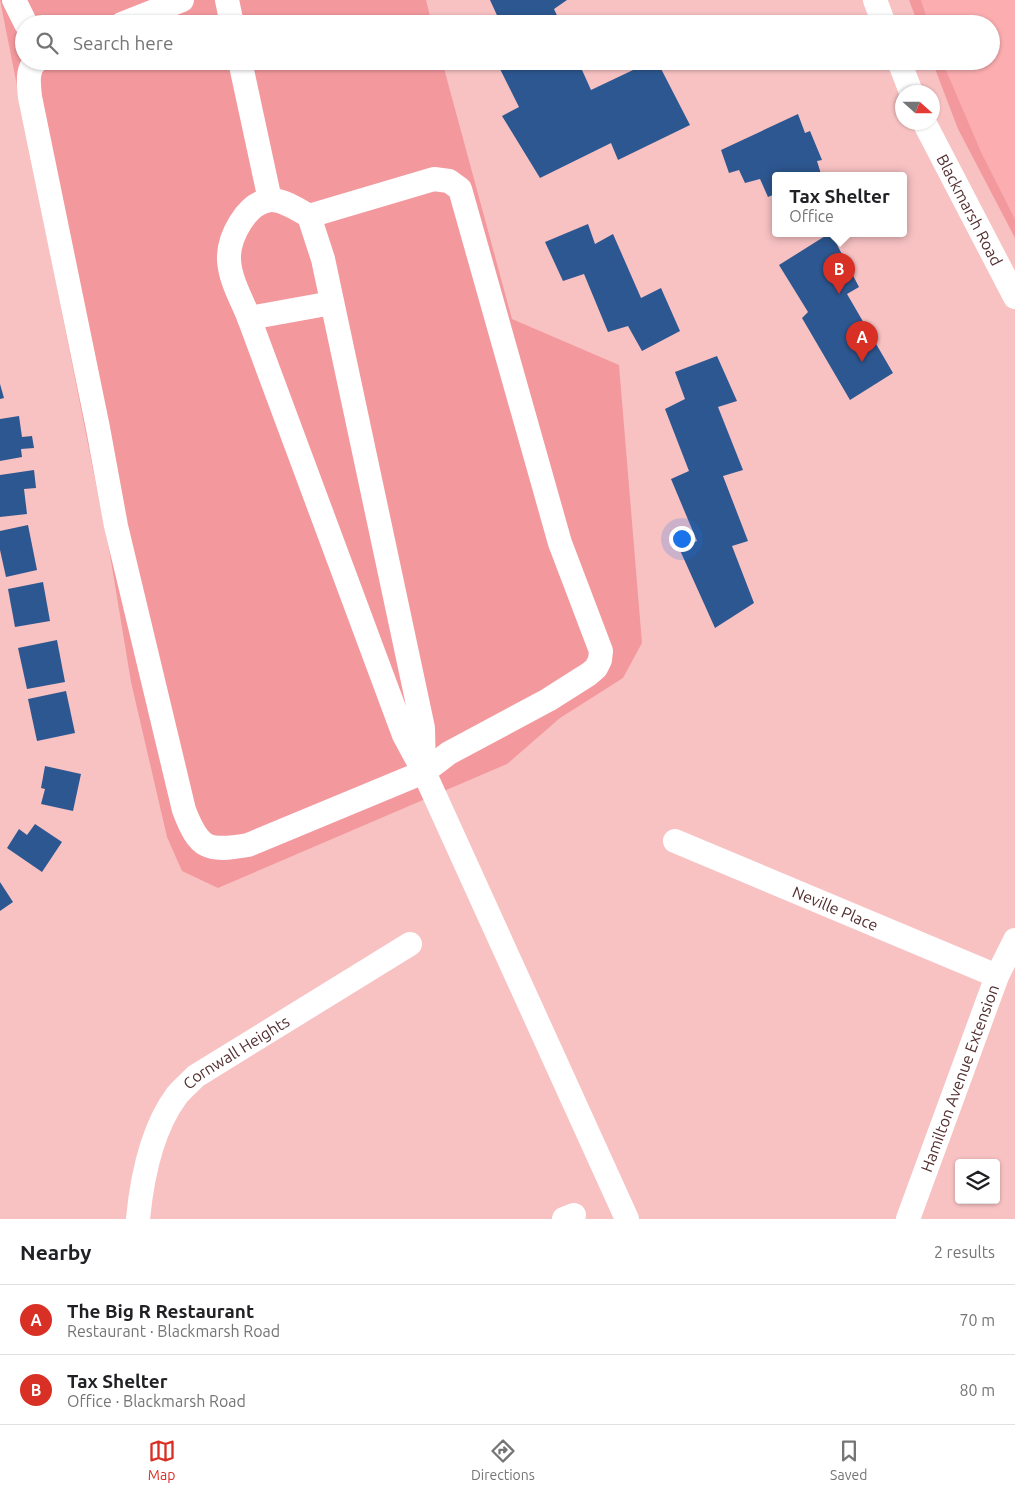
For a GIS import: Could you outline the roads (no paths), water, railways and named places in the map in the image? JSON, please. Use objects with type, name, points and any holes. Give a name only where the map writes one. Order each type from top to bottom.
[{"type":"street","points":[[14,0],[22,15]]},
{"type":"street","points":[[144,15],[182,0]]},
{"type":"street","points":[[227,0],[230,15]]},
{"type":"street","points":[[875,0],[881,15]]},
{"type":"street","points":[[30,70],[28,80],[30,97],[98,428],[116,526],[184,810],[192,830],[203,844],[224,849],[248,845],[424,772],[450,753],[548,700],[589,674],[596,668],[600,660],[601,651],[560,543],[460,190],[449,181],[434,179],[309,216]]},
{"type":"street","points":[[242,70],[270,200]]},
{"type":"street","points":[[902,70],[908,85]]},
{"type":"street","name":"Blackmarsh Road","points":[[928,130],[1015,297]]},
{"type":"street","points":[[424,772],[423,728],[323,259],[309,216],[291,205],[270,200],[254,207],[241,221],[232,238],[229,259],[232,276],[404,735],[424,772],[627,1219]]},
{"type":"street","points":[[249,318],[332,303]]},
{"type":"street","name":"Neville Place","points":[[675,841],[997,976]]},
{"type":"street","name":"Hamilton Avenue Extension","points":[[908,1219],[997,976],[1015,940]]},
{"type":"street","name":"Cornwall Heights","points":[[138,1219],[145,1171],[163,1117],[178,1094],[196,1076],[410,944]]},
{"type":"place","name":"Tax Shelter","points":[[839,294]]},
{"type":"place","name":"The Big R Restaurant","points":[[862,362]]}]
